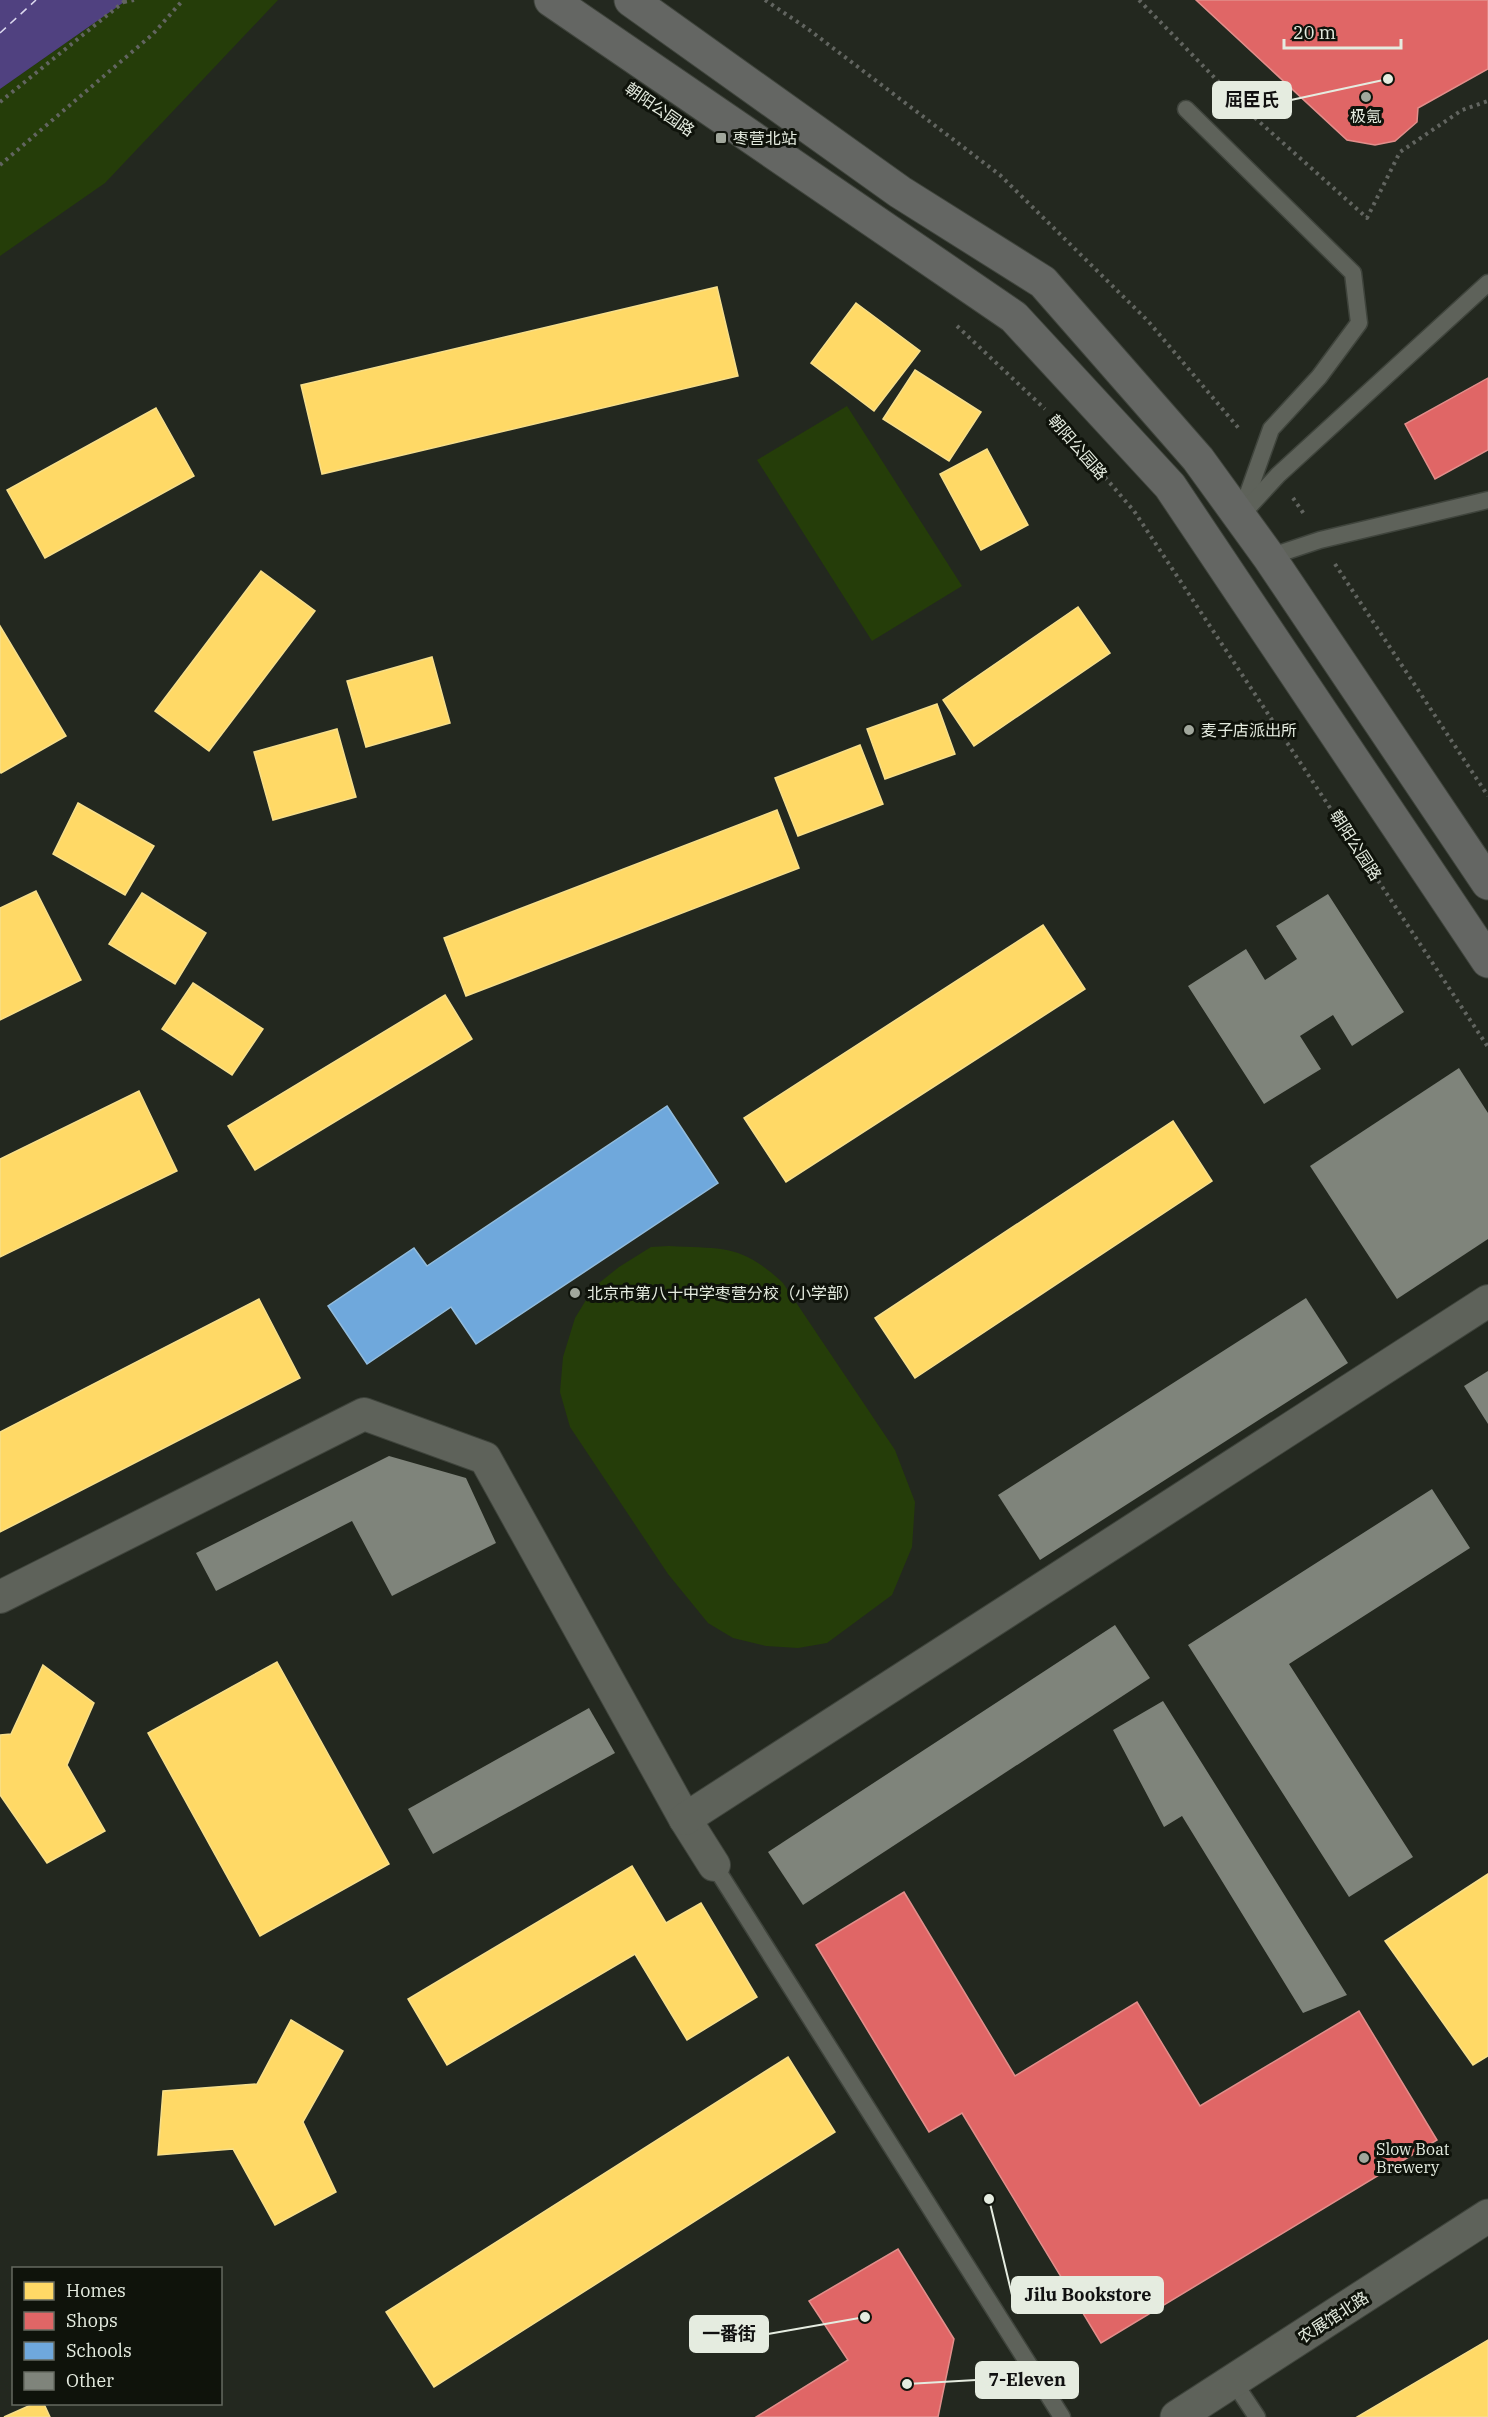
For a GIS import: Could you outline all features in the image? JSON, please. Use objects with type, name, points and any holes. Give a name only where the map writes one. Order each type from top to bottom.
[{"type":"main road","name":"朝阳公园路","points":[[551,0],[1014,317],[1170,486],[1488,961]]},
{"type":"main road","points":[[631,0],[900,192],[1043,282],[1198,459],[1269,557],[1488,883]]},
{"type":"street","points":[[685,1819],[1488,1301]]},
{"type":"street","points":[[0,1597],[364,1414],[485,1458],[685,1819],[714,1865]]},
{"type":"street","name":"农展馆北路","points":[[1177,2417],[1488,2216]]},
{"type":"lane","points":[[1186,109],[1353,273],[1359,323],[1319,378],[1271,429],[1240,516]]},
{"type":"lane","points":[[1240,516],[1278,475],[1488,283]]},
{"type":"lane","points":[[1269,557],[1320,540],[1488,500]]},
{"type":"lane","points":[[714,1865],[1062,2417]]},
{"type":"lane","points":[[1233,2381],[1257,2417]]},
{"type":"path","points":[[0,102],[125,1],[134,0]]},
{"type":"path","points":[[0,165],[153,34],[183,0]]},
{"type":"path","points":[[1139,0],[1245,109],[1366,218],[1400,152],[1462,110],[1488,100]]},
{"type":"path","name":"朝阳公园路","points":[[956,325],[1051,415]]},
{"type":"path","name":"朝阳公园路","points":[[1059,424],[1134,511],[1488,1047]]},
{"type":"green space","points":[[127,0],[278,0],[105,183],[0,256],[0,89]]},
{"type":"green space","points":[[847,406],[962,586],[872,641],[757,460]]},
{"type":"green space","points":[[669,1246],[731,1251],[755,1261],[783,1283],[895,1450],[915,1502],[912,1547],[892,1595],[827,1643],[798,1648],[766,1646],[733,1638],[708,1623],[668,1574],[570,1427],[560,1392],[563,1357],[575,1318],[594,1287],[619,1267],[651,1247]]},
{"type":"shaded area","points":[[0,0],[127,0],[0,89]]},
{"type":"building: Homes","points":[[717,287],[738,376],[322,474],[301,385]]},
{"type":"building: Homes","points":[[856,303],[920,351],[874,411],[811,363]]},
{"type":"building: Homes","points":[[915,370],[981,412],[949,461],[883,419]]},
{"type":"building: Homes","points":[[156,408],[194,476],[45,558],[7,490]]},
{"type":"building: Homes","points":[[987,449],[1028,525],[981,550],[940,474]]},
{"type":"building: Homes","points":[[261,571],[315,611],[209,751],[155,711]]},
{"type":"building: Homes","points":[[1078,607],[1110,653],[974,746],[943,700]]},
{"type":"building: Homes","points":[[0,626],[66,736],[1,773],[0,772]]},
{"type":"building: Homes","points":[[432,657],[450,723],[366,747],[347,681]]},
{"type":"building: Homes","points":[[937,704],[955,754],[885,779],[867,729]]},
{"type":"building: Homes","points":[[337,729],[356,797],[273,820],[254,752]]},
{"type":"building: Homes","points":[[860,745],[883,804],[798,836],[775,778]]},
{"type":"building: Homes","points":[[78,803],[154,846],[125,895],[53,854]]},
{"type":"building: Homes","points":[[777,810],[799,868],[466,996],[444,938]]},
{"type":"building: Homes","points":[[36,891],[81,980],[0,1020],[0,908]]},
{"type":"building: Homes","points":[[142,893],[206,933],[175,984],[109,944]]},
{"type":"building: Homes","points":[[1043,925],[1085,989],[786,1182],[744,1118]]},
{"type":"building: Homes","points":[[193,983],[263,1029],[232,1075],[162,1029]]},
{"type":"building: Homes","points":[[445,995],[472,1039],[255,1170],[228,1126]]},
{"type":"building: Homes","points":[[139,1091],[177,1171],[0,1257],[0,1159]]},
{"type":"building: Homes","points":[[1173,1121],[1212,1181],[915,1378],[875,1318]]},
{"type":"building: Homes","points":[[259,1299],[300,1378],[0,1532],[0,1432]]},
{"type":"building: Homes","points":[[277,1662],[389,1864],[260,1936],[148,1733]]},
{"type":"building: Homes","points":[[43,1665],[94,1703],[67,1765],[105,1831],[47,1863],[0,1795],[0,1735],[11,1734]]},
{"type":"building: Homes","points":[[632,1866],[666,1923],[701,1903],[757,1997],[687,2040],[635,1954],[447,2065],[408,1999]]},
{"type":"building: Homes","points":[[1488,1874],[1488,2056],[1473,2065],[1385,1941]]},
{"type":"building: Homes","points":[[291,2020],[343,2051],[303,2122],[336,2192],[275,2225],[233,2149],[158,2155],[163,2091],[257,2084]]},
{"type":"building: Homes","points":[[788,2057],[835,2132],[434,2387],[386,2312]]},
{"type":"building: Homes","points":[[1488,2340],[1488,2417],[1357,2417]]},
{"type":"building: Homes","points":[[31,2405],[44,2405],[50,2417],[4,2417]]},
{"type":"building: Shops","points":[[1196,0],[1488,0],[1488,69],[1418,108],[1417,122],[1395,141],[1375,145],[1347,140]]},
{"type":"building: Shops","points":[[1488,378],[1488,450],[1435,479],[1405,424]]},
{"type":"building: Shops","points":[[904,1892],[1015,2076],[1137,2002],[1200,2106],[1359,2011],[1437,2140],[1101,2343],[962,2113],[929,2132],[816,1945]]},
{"type":"building: Shops","points":[[898,2249],[954,2339],[938,2417],[756,2417],[848,2360],[809,2301]]},
{"type":"building: Schools","points":[[667,1106],[718,1183],[476,1344],[451,1307],[367,1364],[328,1306],[414,1248],[427,1266]]},
{"type":"building: Other","points":[[1328,894],[1404,1012],[1352,1046],[1333,1015],[1300,1036],[1321,1069],[1264,1104],[1188,986],[1246,949],[1265,980],[1297,959],[1276,926]]},
{"type":"building: Other","points":[[1459,1068],[1488,1113],[1488,1239],[1397,1299],[1310,1166]]},
{"type":"building: Other","points":[[1306,1298],[1348,1363],[1040,1560],[998,1495]]},
{"type":"building: Other","points":[[1488,1371],[1488,1424],[1464,1386]]},
{"type":"building: Other","points":[[389,1456],[466,1478],[496,1543],[392,1596],[352,1521],[216,1591],[196,1553]]},
{"type":"building: Other","points":[[1432,1489],[1470,1548],[1289,1664],[1413,1857],[1349,1897],[1188,1645]]},
{"type":"building: Other","points":[[1115,1625],[1150,1678],[803,1905],[768,1852]]},
{"type":"building: Other","points":[[1163,1701],[1347,1995],[1303,2013],[1182,1816],[1164,1827],[1113,1730]]},
{"type":"building: Other","points":[[589,1708],[615,1753],[433,1854],[408,1809]]},
{"type":"ferry route","points":[[0,33],[36,0]]},
{"type":"place","name":"屈臣氏","points":[[1388,79]]},
{"type":"place","name":"极氪","points":[[1366,97]]},
{"type":"place","name":"枣营北站","points":[[721,138]]},
{"type":"place","name":"麦子店派出所","points":[[1189,730]]},
{"type":"place","name":"北京市第八十中学枣营分校（小学部）","points":[[575,1293]]},
{"type":"place","name":"Slow Boat Brewery","points":[[1364,2158]]},
{"type":"place","name":"Jilu Bookstore","points":[[989,2199]]},
{"type":"place","name":"一番街","points":[[865,2317]]},
{"type":"place","name":"7-Eleven","points":[[907,2384]]}]
